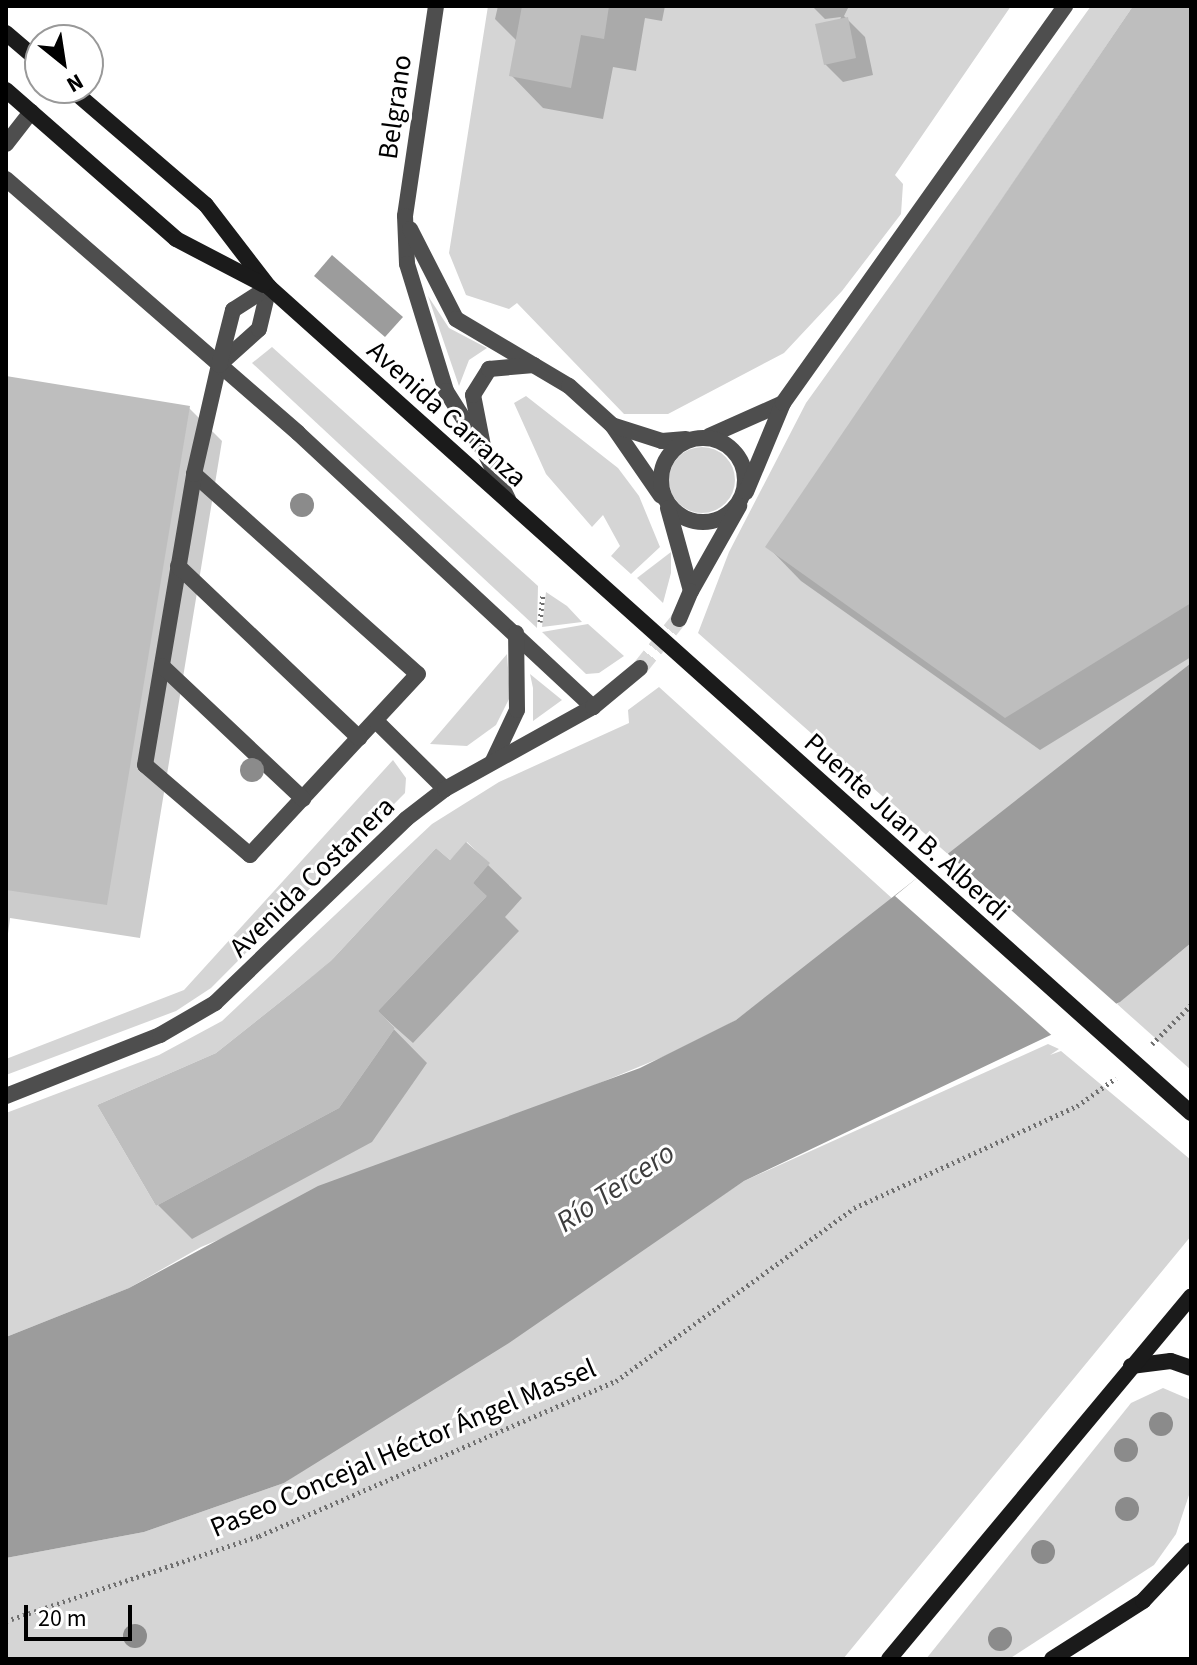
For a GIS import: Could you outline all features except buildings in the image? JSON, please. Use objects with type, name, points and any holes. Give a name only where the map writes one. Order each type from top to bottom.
[{"type":"main road","points":[[6,33],[24,48]]},
{"type":"main road","name":"Avenida Carranza","points":[[6,90],[176,239],[269,287]]},
{"type":"main road","name":"Avenida Carranza","points":[[89,104],[206,205],[269,287],[589,580]]},
{"type":"main road","name":"Puente Juan B. Alberdi","points":[[589,580],[1191,1113]]},
{"type":"main road","points":[[889,1659],[1191,1296]]},
{"type":"main road","points":[[1131,1366],[1171,1361],[1191,1368]]},
{"type":"main road","points":[[1052,1659],[1154,1592],[1191,1550]]},
{"type":"street","name":"Belgrano","points":[[436,6],[405,216],[416,305],[454,409],[484,451]]},
{"type":"street","points":[[679,619],[742,499],[783,403],[1065,6]]},
{"type":"street","points":[[6,144],[31,112]]},
{"type":"street","points":[[6,179],[219,365],[516,633],[593,707]]},
{"type":"street","points":[[405,216],[456,319],[537,366],[612,425],[664,502],[704,524],[742,499]]},
{"type":"street","points":[[219,365],[259,329],[269,287]]},
{"type":"street","points":[[194,474],[418,674],[250,855],[145,765],[194,474],[233,310],[269,287]]},
{"type":"street","points":[[513,508],[484,451],[474,419],[479,380],[499,365],[537,366]]},
{"type":"street","points":[[612,425],[662,441],[686,439],[709,436],[783,403]]},
{"type":"street","points":[[709,436],[740,456],[742,499]]},
{"type":"street","points":[[686,439],[662,463],[664,502],[691,591]]},
{"type":"street","points":[[178,566],[359,738]]},
{"type":"street","points":[[488,767],[517,710],[516,633]]},
{"type":"street","points":[[162,666],[303,799]]},
{"type":"street","name":"Avenida Costanera","points":[[6,1096],[160,1035],[215,1003],[445,789],[593,707],[640,668]]},
{"type":"street","points":[[376,721],[445,789]]},
{"type":"path","points":[[539,631],[543,595]]},
{"type":"path","points":[[1141,1055],[1191,1005]]},
{"type":"path","name":"Paseo Concejal Héctor Ángel Massel","points":[[6,1621],[259,1536],[616,1381],[854,1208],[1077,1106],[1121,1074]]},
{"type":"shaded area","points":[[488,6],[1011,6],[895,175],[903,184],[901,214],[842,291],[784,353],[668,414],[624,414],[517,303],[509,309],[466,295],[449,253]]},
{"type":"shaded area","points":[[1091,6],[1133,6],[961,260],[1191,375],[1191,663],[950,856],[698,633],[729,552],[806,403]]},
{"type":"shaded area","points":[[428,296],[449,328],[487,348],[469,360],[459,386]]},
{"type":"shaded area","points":[[272,347],[538,586],[537,628],[252,363]]},
{"type":"shaded area","points":[[526,396],[618,468],[639,496],[660,547],[631,574],[611,556],[620,546],[603,515],[592,527],[546,474],[514,403]]},
{"type":"shaded area","points":[[702,447],[715,450],[725,457],[732,467],[735,480],[732,493],[725,503],[715,510],[702,513],[689,510],[679,503],[672,493],[669,480],[672,467],[679,457],[689,450]]},
{"type":"shaded area","points":[[671,552],[671,573],[663,603],[637,578]]},
{"type":"shaded area","points":[[546,592],[567,606],[582,622],[542,627]]},
{"type":"shaded area","points":[[588,624],[624,656],[599,673],[586,674],[542,632]]},
{"type":"shaded area","points":[[507,654],[510,697],[496,725],[467,746],[430,744]]},
{"type":"shaded area","points":[[530,674],[562,700],[533,721],[533,688]]},
{"type":"shaded area","points":[[659,687],[895,901],[736,1020],[692,1045],[201,1247],[129,1288],[6,1337],[6,1113],[159,1055],[222,1021],[432,824],[499,782],[629,723],[628,710]],"holes":[[[467,842],[489,863],[473,883],[486,897],[378,1011],[395,1028],[339,1108],[156,1206],[97,1105],[216,1053],[328,964],[436,848],[450,860]]]},
{"type":"shaded area","points":[[393,760],[406,778],[405,793],[211,988],[176,1011],[6,1075],[6,1059],[184,990]]},
{"type":"shaded area","points":[[1191,943],[1191,1070],[1117,1004]]},
{"type":"shaded area","points":[[1048,1044],[1059,1049],[1050,1055],[1061,1051],[1191,1160],[1191,1236],[843,1659],[6,1659],[6,1558],[144,1532],[284,1483],[744,1181]]},
{"type":"shaded area","points":[[1163,1388],[1191,1400],[1191,1489],[1176,1534],[1154,1565],[1009,1659],[926,1659],[1131,1403]]},
{"type":"water","points":[[332,255],[403,317],[385,337],[314,276]]},
{"type":"water","name":"Río Tercero","points":[[1191,663],[1191,943],[1120,1002],[744,1181],[509,1343],[284,1483],[144,1532],[6,1558],[6,1337],[129,1288],[318,1186],[640,1068],[736,1020]]},
{"type":"pier","points":[[947,853],[1120,1007],[1057,1040],[895,896]]},
{"type":"tunnel","points":[[640,668],[679,619]]}]
